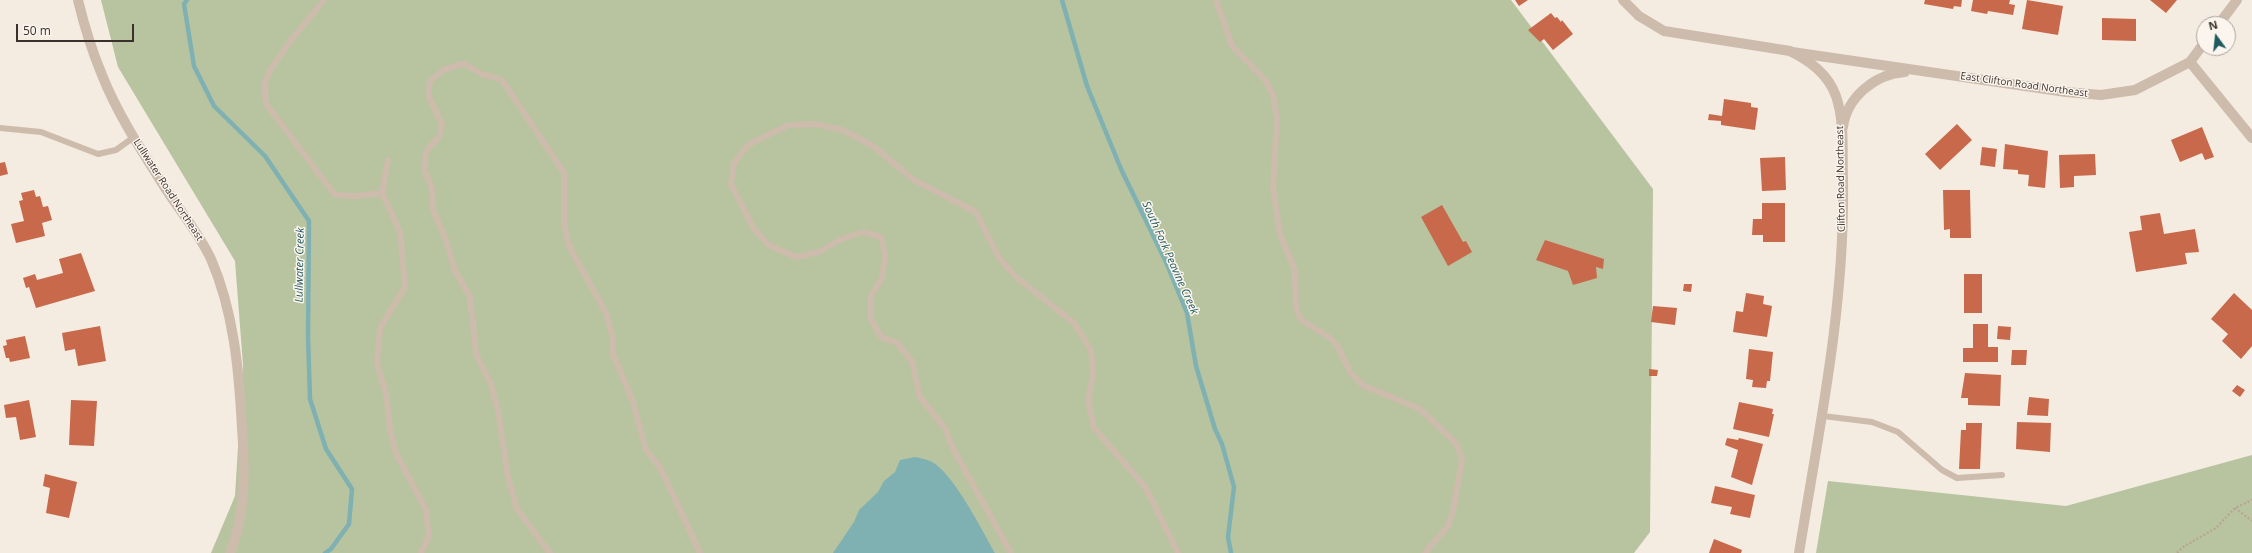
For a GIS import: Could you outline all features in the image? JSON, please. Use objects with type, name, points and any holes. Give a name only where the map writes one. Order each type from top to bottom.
[{"type":"street","name":"Lullwater Road Northeast","points":[[78,0],[102,75],[134,136],[163,184],[195,230],[208,254],[221,289],[232,328],[239,376],[244,488],[230,553]]},
{"type":"street","name":"Clifton Road Northeast","points":[[1623,0],[1639,16],[1664,31],[1790,51],[1804,58],[1814,66],[1831,86],[1839,111],[1842,135],[1844,215],[1835,336],[1823,416],[1799,553]]},
{"type":"street","points":[[2224,16],[2236,0]]},
{"type":"street","name":"East Clifton Road Northeast","points":[[1790,51],[2082,95],[2135,90],[2190,62],[2196,54]]},
{"type":"street","points":[[2190,62],[2252,138]]},
{"type":"street","name":"East Clifton Road Northeast","points":[[1842,135],[1847,110],[1864,89],[1875,80],[1891,74],[1923,72]]},
{"type":"lane","points":[[324,0],[271,69],[264,84],[266,104],[335,195],[356,196],[382,193]]},
{"type":"lane","points":[[1216,0],[1232,46],[1265,80],[1273,95],[1277,119],[1273,188],[1280,235],[1295,270],[1296,308],[1301,320],[1329,337],[1337,345],[1350,372],[1362,385],[1420,409],[1456,443],[1462,459],[1453,511],[1448,526],[1425,553]]},
{"type":"lane","points":[[550,553],[517,509],[508,477],[498,411],[491,384],[476,354],[470,297],[455,271],[446,240],[433,210],[432,188],[424,169],[426,151],[439,137],[442,124],[428,95],[430,81],[445,69],[464,64],[482,74],[502,80],[564,174],[564,222],[568,244],[606,313],[612,335],[613,354],[634,402],[646,450],[662,469],[700,553]]},
{"type":"lane","points":[[1011,553],[952,447],[945,428],[920,397],[912,361],[897,343],[880,337],[871,319],[871,296],[882,278],[885,255],[881,237],[864,232],[840,239],[819,252],[796,257],[770,246],[754,228],[731,184],[734,163],[748,145],[789,125],[815,124],[843,130],[873,146],[914,180],[976,212],[999,258],[1016,277],[1074,323],[1091,350],[1093,376],[1088,400],[1094,428],[1146,488],[1178,553]]},
{"type":"lane","points":[[0,128],[41,132],[98,154],[116,150],[134,136]]},
{"type":"lane","points":[[388,160],[382,193],[400,232],[405,287],[380,328],[377,363],[386,394],[390,430],[396,453],[426,510],[429,536],[421,553]]},
{"type":"lane","points":[[1823,416],[1872,422],[1898,432],[1942,470],[1957,478],[2002,475]]},
{"type":"path","points":[[2177,553],[2183,547],[2216,528],[2235,508],[2252,500]]},
{"type":"path","points":[[2235,508],[2252,521]]},
{"type":"green space","points":[[101,0],[1511,0],[1653,189],[1650,532],[1634,553],[211,553],[235,496],[243,365],[235,261],[118,67]]},
{"type":"green space","points":[[2252,455],[2252,553],[1816,553],[1828,481],[2066,506]]},
{"type":"water","points":[[915,457],[930,461],[948,476],[966,502],[995,553],[833,553],[854,522],[859,510],[878,492],[884,481],[895,472],[900,460]]},
{"type":"building","points":[[1515,0],[1528,0],[1519,6]]},
{"type":"building","points":[[1925,0],[1962,0],[1961,7],[1954,6],[1953,9],[1924,4]]},
{"type":"building","points":[[1973,0],[2010,0],[2009,4],[2015,5],[2013,15],[1988,11],[1987,14],[1971,11]]},
{"type":"building","points":[[2027,0],[2063,6],[2058,35],[2022,29]]},
{"type":"building","points":[[2150,0],[2177,0],[2166,13]]},
{"type":"building","points":[[1551,13],[1561,22],[1562,20],[1573,34],[1553,50],[1544,39],[1540,42],[1528,30]]},
{"type":"building","points":[[2102,18],[2136,19],[2136,41],[2102,40]]},
{"type":"building","points":[[1724,99],[1751,103],[1751,107],[1758,108],[1755,130],[1721,125],[1721,121],[1708,120],[1709,114],[1722,116]]},
{"type":"building","points":[[1957,124],[1972,140],[1940,170],[1925,154]]},
{"type":"building","points":[[2202,127],[2214,157],[2205,160],[2202,153],[2180,162],[2171,140]]},
{"type":"building","points":[[2005,144],[2048,151],[2045,188],[2028,186],[2029,175],[2018,174],[2018,170],[2003,169]]},
{"type":"building","points":[[1982,147],[1997,149],[1995,167],[1980,165]]},
{"type":"building","points":[[2095,154],[2096,175],[2074,176],[2074,187],[2060,188],[2059,155]]},
{"type":"building","points":[[1785,157],[1786,190],[1762,191],[1760,158]]},
{"type":"building","points":[[5,162],[8,174],[0,176],[0,163]]},
{"type":"building","points":[[34,190],[36,197],[40,196],[43,207],[48,206],[52,220],[42,223],[45,236],[16,243],[11,224],[24,221],[19,201],[23,200],[21,193]]},
{"type":"building","points":[[1943,190],[1970,190],[1971,238],[1950,238],[1950,229],[1944,230]]},
{"type":"building","points":[[1762,203],[1785,203],[1785,242],[1763,242],[1763,235],[1752,235],[1753,219],[1762,219]]},
{"type":"building","points":[[1442,205],[1463,242],[1466,241],[1472,252],[1448,266],[1421,217]]},
{"type":"building","points":[[2160,213],[2164,234],[2195,229],[2199,252],[2185,253],[2187,264],[2136,272],[2129,232],[2142,230],[2140,216]]},
{"type":"building","points":[[1545,240],[1604,259],[1603,269],[1596,267],[1597,278],[1573,285],[1568,271],[1536,260]]},
{"type":"building","points":[[81,253],[95,291],[36,308],[29,287],[26,288],[23,278],[35,274],[37,280],[63,273],[59,259]]},
{"type":"building","points":[[1964,274],[1982,274],[1982,313],[1964,313]]},
{"type":"building","points":[[1684,284],[1692,284],[1691,292],[1683,291]]},
{"type":"building","points":[[1746,293],[1764,296],[1763,304],[1772,306],[1767,337],[1733,332],[1736,311],[1743,312]]},
{"type":"building","points":[[2234,293],[2252,310],[2252,346],[2241,359],[2222,341],[2228,334],[2211,319]]},
{"type":"building","points":[[1653,306],[1677,308],[1675,325],[1651,322]]},
{"type":"building","points":[[1973,324],[1988,324],[1988,347],[1998,347],[1998,362],[1963,362],[1963,348],[1973,348]]},
{"type":"building","points":[[100,326],[106,361],[78,366],[75,349],[65,351],[62,333]]},
{"type":"building","points":[[1998,326],[2011,327],[2010,340],[1997,339]]},
{"type":"building","points":[[25,336],[30,358],[10,362],[9,358],[6,358],[3,346],[7,345],[6,340]]},
{"type":"building","points":[[1749,349],[1773,352],[1770,381],[1767,381],[1766,388],[1752,387],[1753,380],[1746,379]]},
{"type":"building","points":[[2012,350],[2027,350],[2026,365],[2011,365]]},
{"type":"building","points":[[1649,369],[1658,370],[1657,376],[1649,376]]},
{"type":"building","points":[[1965,373],[2001,375],[2000,406],[1968,405],[1968,398],[1961,398]]},
{"type":"building","points":[[2237,385],[2245,390],[2240,397],[2232,391]]},
{"type":"building","points":[[2029,397],[2049,399],[2048,416],[2027,415]]},
{"type":"building","points":[[29,400],[36,437],[20,440],[16,417],[6,418],[4,405]]},
{"type":"building","points":[[71,400],[97,401],[94,446],[69,445]]},
{"type":"building","points":[[1739,402],[1773,409],[1772,414],[1774,414],[1769,437],[1733,429]]},
{"type":"building","points":[[2017,422],[2051,423],[2050,452],[2016,449]]},
{"type":"building","points":[[1966,423],[1982,423],[1980,469],[1959,469],[1961,430],[1966,430]]},
{"type":"building","points":[[1727,438],[1738,440],[1739,438],[1763,444],[1752,485],[1731,477],[1738,450],[1725,445]]},
{"type":"building","points":[[45,474],[77,482],[69,518],[46,513],[50,488],[43,486]]},
{"type":"building","points":[[1715,486],[1755,495],[1750,518],[1730,514],[1732,507],[1711,503]]},
{"type":"building","points":[[1714,539],[1742,550],[1741,553],[1709,553]]},
{"type":"waterway","name":"Lullwater Creek","points":[[187,0],[184,4],[194,66],[214,106],[265,156],[309,221],[308,336],[310,399],[326,449],[352,489],[349,524],[331,549],[325,553]]},
{"type":"waterway","name":"South Fork Peavine Creek","points":[[1062,0],[1087,86],[1121,169],[1166,262],[1187,313],[1196,366],[1215,429],[1222,444],[1234,487],[1228,537],[1231,553]]}]
